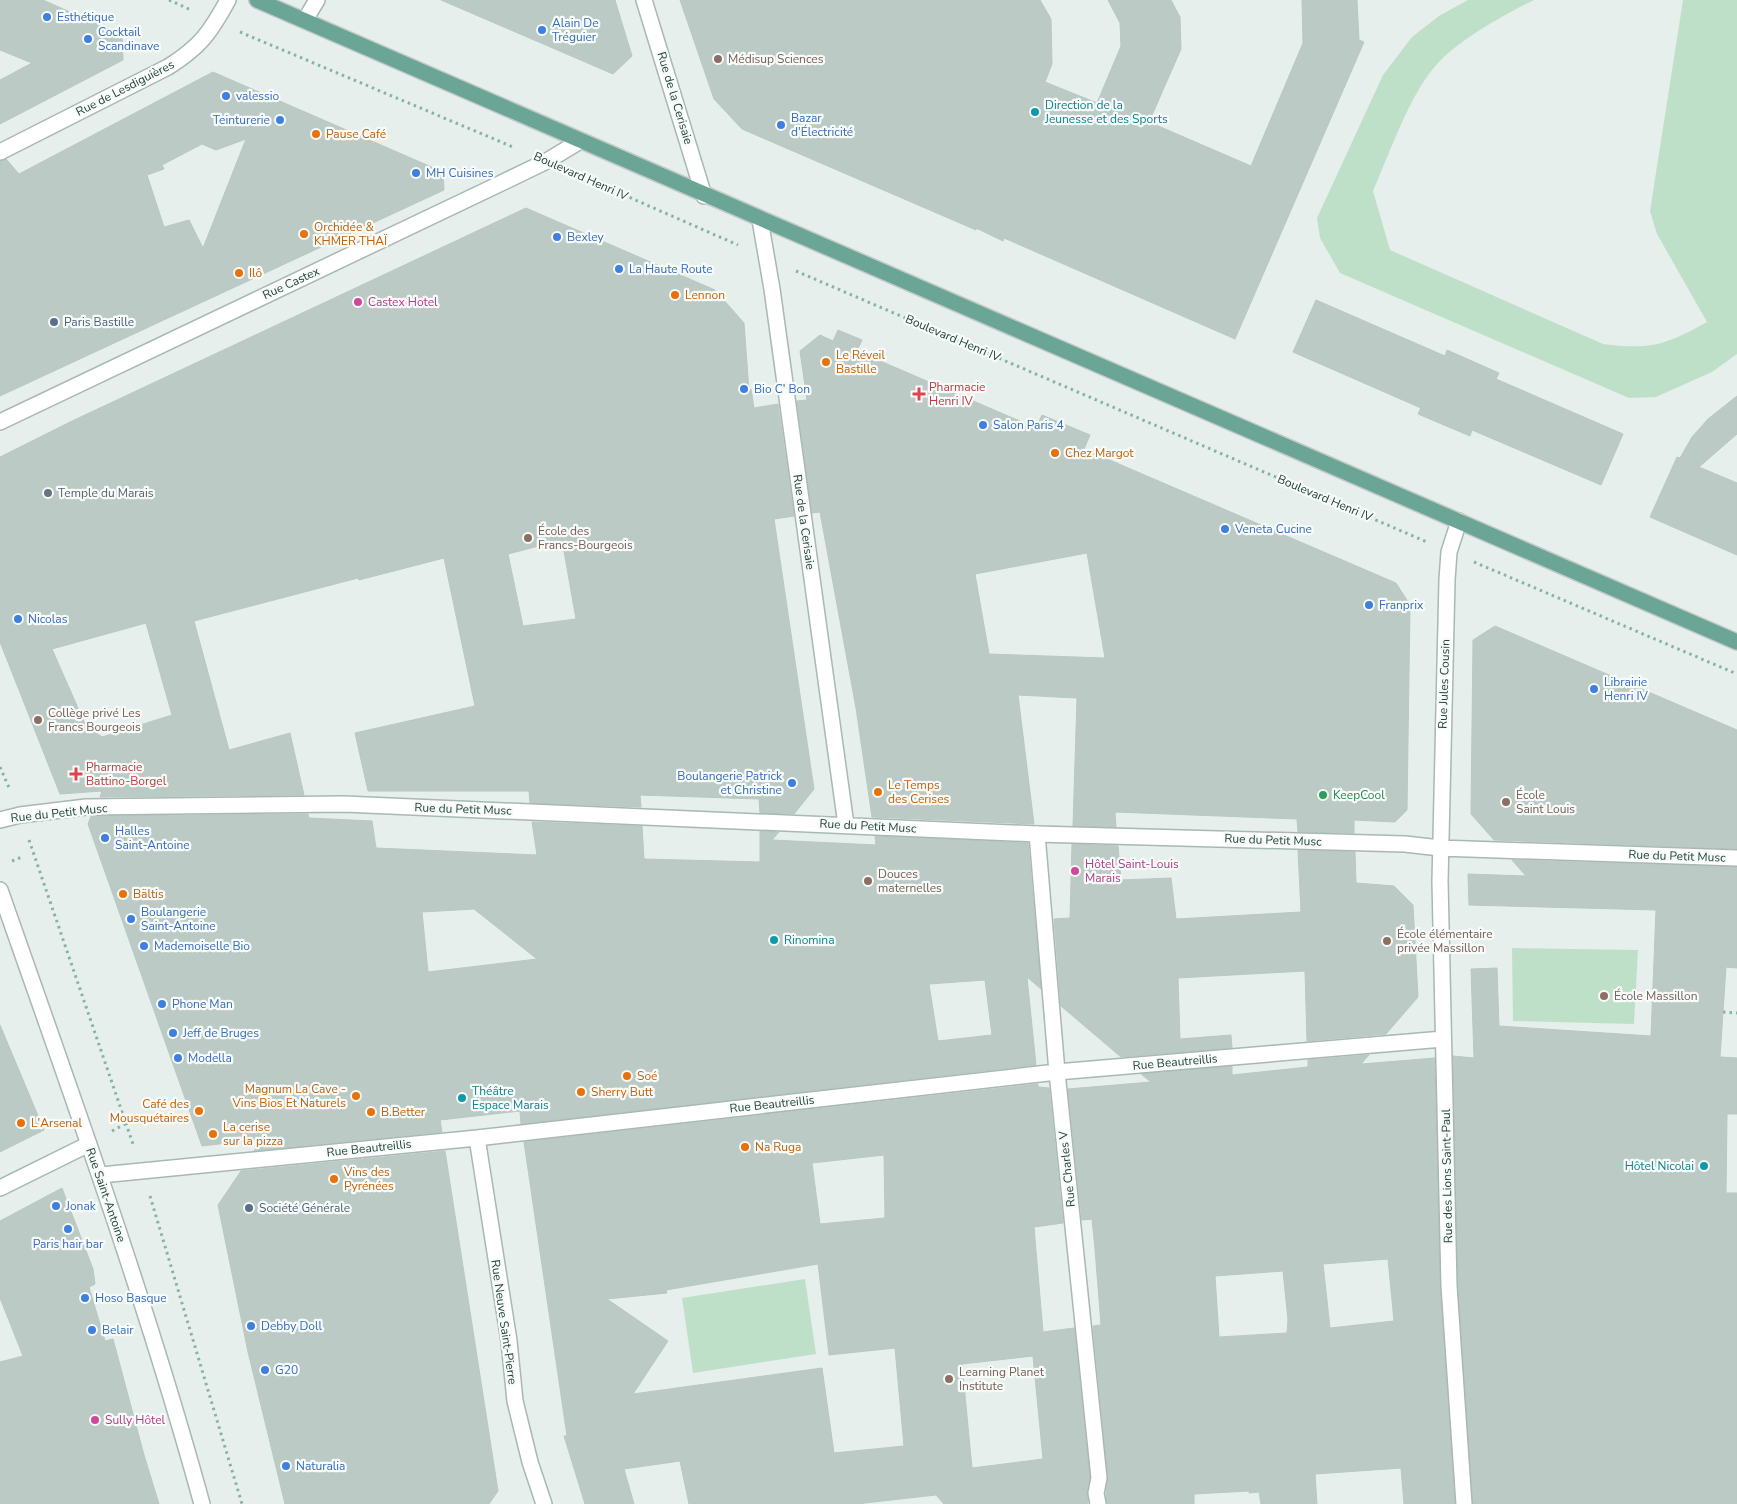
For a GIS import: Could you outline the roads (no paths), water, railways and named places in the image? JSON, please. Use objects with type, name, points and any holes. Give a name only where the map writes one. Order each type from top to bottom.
[{"type":"main road","points":[[257,0],[704,196],[1737,642]]},
{"type":"street","name":"Rue de Lesdiguières","points":[[0,152],[168,67],[194,51],[216,22],[228,0]]},
{"type":"street","points":[[305,20],[317,0]]},
{"type":"street","name":"Rue de la Cerisaie","points":[[644,0],[704,196]]},
{"type":"street","name":"Rue Castex","points":[[0,422],[547,161],[580,141]]},
{"type":"street","name":"Rue de la Cerisaie","points":[[760,220],[846,825]]},
{"type":"street","name":"Rue Jules Cousin","points":[[1440,848],[1449,552],[1459,521]]},
{"type":"street","name":"Rue du Petit Musc","points":[[0,820],[20,815],[86,807],[344,804],[1037,834],[1405,844],[1440,848],[1737,858]]},
{"type":"street","name":"Rue Charles V","points":[[1037,834],[1057,1072],[1099,1478],[1096,1493],[1098,1504]]},
{"type":"street","name":"Rue des Lions Saint-Paul","points":[[1440,848],[1450,1286],[1464,1504]]},
{"type":"street","name":"Rue Saint-Antoine","points":[[0,890],[101,1174],[179,1418],[202,1504]]},
{"type":"street","name":"Rue Beautreillis","points":[[101,1174],[477,1138],[1057,1072],[1443,1039]]},
{"type":"street","name":"Rue Neuve Saint-Pierre","points":[[477,1138],[509,1341],[515,1401],[528,1454],[544,1504]]},
{"type":"street","points":[[0,1188],[89,1144]]},
{"type":"place","name":"Esthétique","points":[[47,17]]},
{"type":"place","name":"Alain De Tréguier","points":[[542,30]]},
{"type":"place","name":"Cocktail Scandinave","points":[[88,39]]},
{"type":"place","name":"Médisup Sciences","points":[[718,59]]},
{"type":"place","name":"valessio","points":[[226,96]]},
{"type":"place","name":"Direction de la Jeunesse et des Sports","points":[[1035,112]]},
{"type":"place","name":"Teinturerie","points":[[280,120]]},
{"type":"place","name":"Bazar d'Électricité","points":[[781,125]]},
{"type":"place","name":"Pause Café","points":[[316,134]]},
{"type":"place","name":"MH Cuisines","points":[[416,173]]},
{"type":"place","name":"Orchidée & KHMER THAÏ","points":[[304,234]]},
{"type":"place","name":"Bexley","points":[[557,237]]},
{"type":"place","name":"La Haute Route","points":[[619,269]]},
{"type":"place","name":"Ilô","points":[[239,273]]},
{"type":"place","name":"Lennon","points":[[675,295]]},
{"type":"place","name":"Castex Hotel","points":[[358,302]]},
{"type":"place","name":"Paris Bastille","points":[[54,322]]},
{"type":"place","name":"Le Réveil Bastille","points":[[826,362]]},
{"type":"place","name":"Bio C' Bon","points":[[744,389]]},
{"type":"place","name":"Pharmacie Henri IV","points":[[919,394]]},
{"type":"place","name":"Salon Paris 4","points":[[983,425]]},
{"type":"place","name":"Chez Margot","points":[[1055,453]]},
{"type":"place","name":"Temple du Marais","points":[[48,493]]},
{"type":"place","name":"Veneta Cucine","points":[[1225,529]]},
{"type":"place","name":"École des Francs-Bourgeois","points":[[528,538]]},
{"type":"place","name":"Franprix","points":[[1369,605]]},
{"type":"place","name":"Nicolas","points":[[18,619]]},
{"type":"place","name":"Librairie Henri IV","points":[[1594,689]]},
{"type":"place","name":"Collège privé Les Francs Bourgeois","points":[[38,720]]},
{"type":"place","name":"Pharmacie Battino-Borgel","points":[[76,774]]},
{"type":"place","name":"Boulangerie Patrick et Christine","points":[[792,783]]},
{"type":"place","name":"Le Temps des Cerises","points":[[878,792]]},
{"type":"place","name":"KeepCool","points":[[1323,795]]},
{"type":"place","name":"École Saint Louis","points":[[1506,802]]},
{"type":"place","name":"Halles Saint-Antoine","points":[[105,838]]},
{"type":"place","name":"Hôtel Saint-Louis Marais","points":[[1075,871]]},
{"type":"place","name":"Douces maternelles","points":[[868,881]]},
{"type":"place","name":"Bältis","points":[[123,894]]},
{"type":"place","name":"Boulangerie Saint-Antoine","points":[[131,919]]},
{"type":"place","name":"Rinomina","points":[[774,940]]},
{"type":"place","name":"École élémentaire privée Massillon","points":[[1387,941]]},
{"type":"place","name":"Mademoiselle Bio","points":[[144,946]]},
{"type":"place","name":"École Massillon","points":[[1604,996]]},
{"type":"place","name":"Phone Man","points":[[162,1004]]},
{"type":"place","name":"Jeff de Bruges","points":[[173,1033]]},
{"type":"place","name":"Modella","points":[[178,1058]]},
{"type":"place","name":"Soé","points":[[627,1076]]},
{"type":"place","name":"Sherry Butt","points":[[581,1092]]},
{"type":"place","name":"Magnum La Cave - Vins Bios Et Naturels","points":[[356,1096]]},
{"type":"place","name":"Théâtre Espace Marais","points":[[462,1098]]},
{"type":"place","name":"Café des Mousquétaires","points":[[199,1111]]},
{"type":"place","name":"B.Better","points":[[371,1112]]},
{"type":"place","name":"L'Arsenal","points":[[21,1123]]},
{"type":"place","name":"La cerise sur la pizza","points":[[213,1134]]},
{"type":"place","name":"Na Ruga","points":[[745,1147]]},
{"type":"place","name":"Hôtel Nicolai","points":[[1704,1166]]},
{"type":"place","name":"Vins des Pyrénées","points":[[334,1179]]},
{"type":"place","name":"Jonak","points":[[56,1206]]},
{"type":"place","name":"Société Générale","points":[[249,1208]]},
{"type":"place","name":"Paris hair bar","points":[[68,1229]]},
{"type":"place","name":"Hoso Basque","points":[[85,1298]]},
{"type":"place","name":"Debby Doll","points":[[251,1326]]},
{"type":"place","name":"Belair","points":[[92,1330]]},
{"type":"place","name":"G20","points":[[265,1370]]},
{"type":"place","name":"Learning Planet Institute","points":[[949,1379]]},
{"type":"place","name":"Sully Hôtel","points":[[95,1420]]},
{"type":"place","name":"Naturalia","points":[[286,1466]]}]
